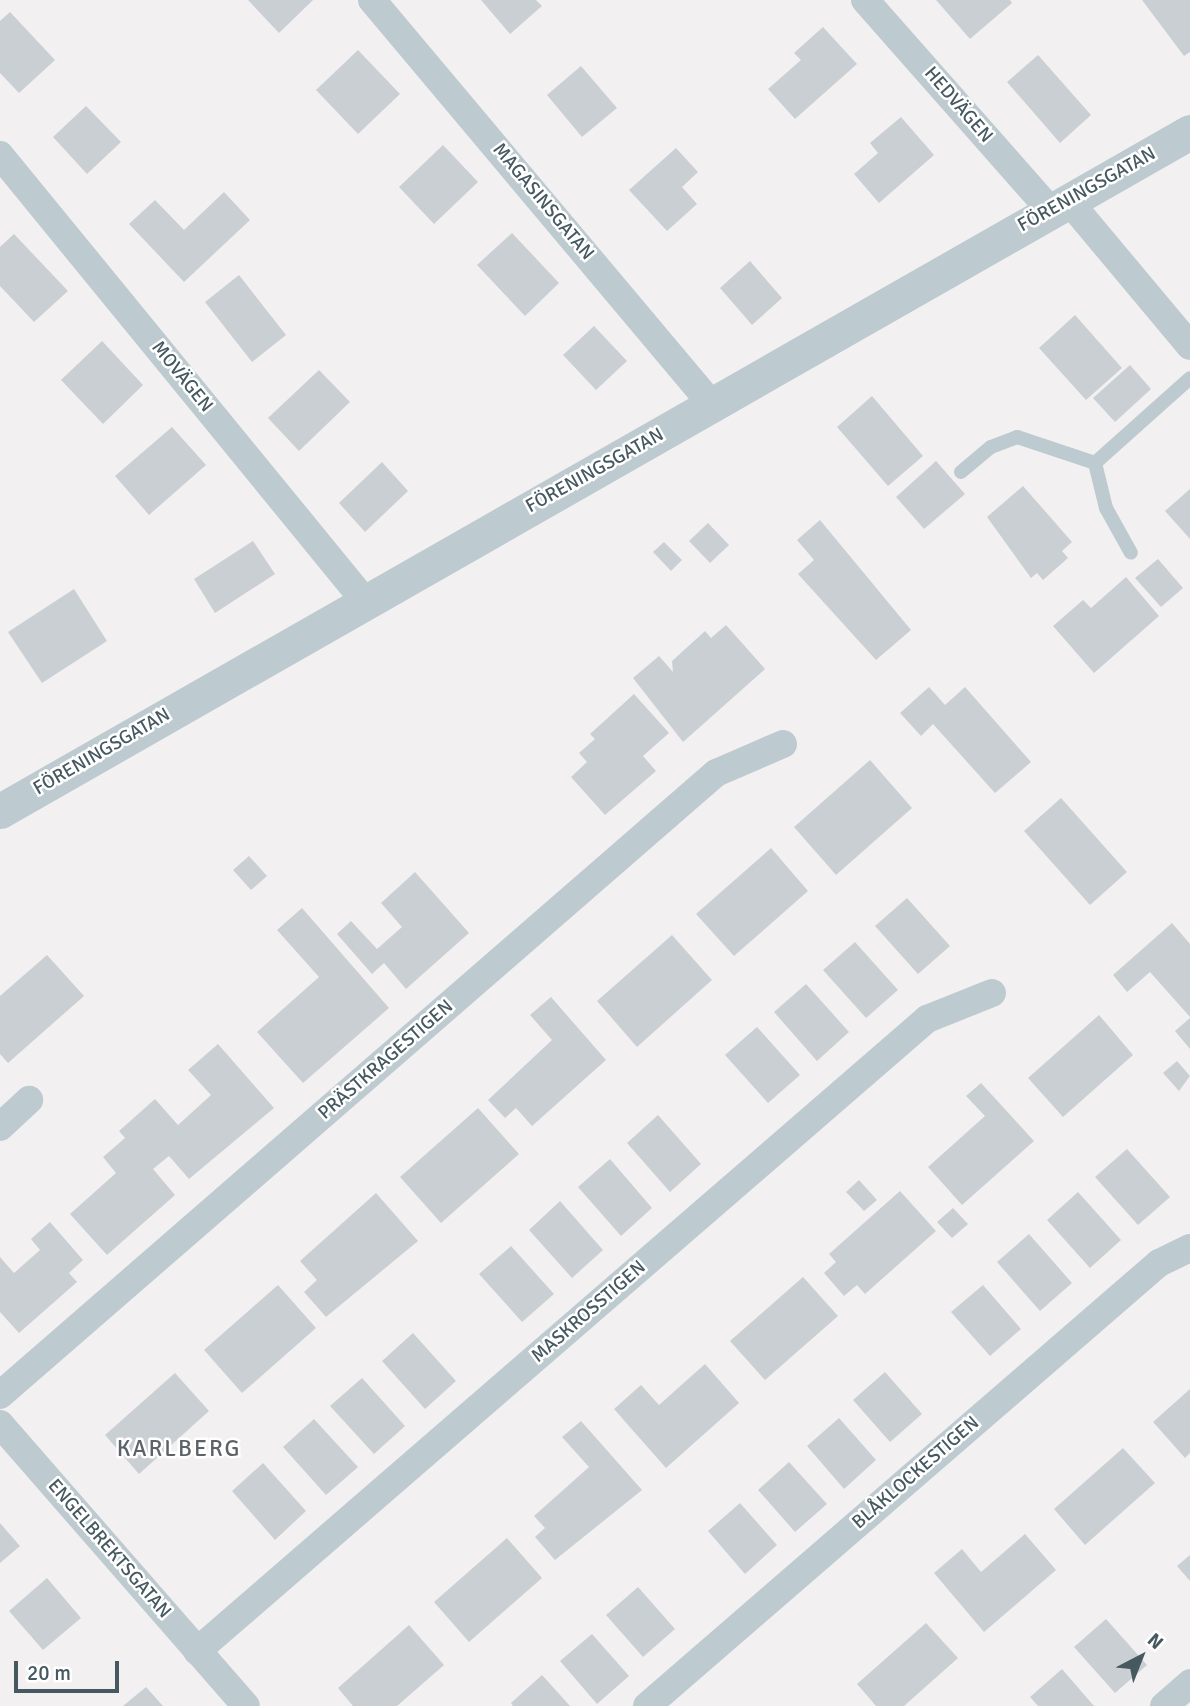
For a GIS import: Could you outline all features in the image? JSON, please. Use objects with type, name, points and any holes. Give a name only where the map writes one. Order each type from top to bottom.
[{"type":"street","name":"MAGASINSGATAN","points":[[372,0],[713,405]]},
{"type":"street","name":"HEDVÄGEN","points":[[865,0],[1190,346]]},
{"type":"street","name":"FÖRENINGSGATAN","points":[[0,811],[365,600],[1190,132]]},
{"type":"street","name":"MOVÄGEN","points":[[0,155],[365,600]]},
{"type":"street","name":"PRÄSTKRAGESTIGEN","points":[[0,1395],[716,773],[783,744]]},
{"type":"street","name":"MASKROSSTIGEN","points":[[197,1651],[927,1019],[992,993]]},
{"type":"street","points":[[0,1127],[29,1100]]},
{"type":"street","name":"BLÅKLOCKESTIGEN","points":[[647,1706],[1159,1263],[1190,1248]]},
{"type":"street","name":"ENGELBREKTSGATAN","points":[[0,1424],[246,1706]]},
{"type":"street","points":[[1164,1706],[1190,1683]]},
{"type":"lane","points":[[1095,463],[1190,378]]},
{"type":"lane","points":[[961,472],[991,447],[1017,437],[1095,463]]},
{"type":"lane","points":[[1095,463],[1106,508],[1130,553]]},
{"type":"building","points":[[248,0],[313,0],[279,33]]},
{"type":"building","points":[[481,0],[536,0],[542,6],[510,34]]},
{"type":"building","points":[[936,0],[1010,0],[1012,3],[970,39]]},
{"type":"building","points":[[1142,0],[1190,0],[1190,52],[1184,56]]},
{"type":"building","points":[[10,12],[55,60],[19,93],[0,73],[0,21]]},
{"type":"building","points":[[823,27],[857,64],[795,119],[768,89],[801,60],[794,53]]},
{"type":"building","points":[[358,50],[400,94],[358,134],[316,90]]},
{"type":"building","points":[[1038,55],[1091,115],[1060,143],[1007,82]]},
{"type":"building","points":[[581,66],[617,108],[582,137],[547,95]]},
{"type":"building","points":[[86,106],[121,142],[87,174],[53,137]]},
{"type":"building","points":[[901,117],[934,155],[879,203],[854,174],[878,153],[870,143]]},
{"type":"building","points":[[443,145],[478,182],[434,224],[399,187]]},
{"type":"building","points":[[676,148],[698,172],[682,187],[697,204],[667,231],[629,190]]},
{"type":"building","points":[[224,192],[250,220],[184,282],[129,224],[155,200],[184,230]]},
{"type":"building","points":[[512,233],[559,283],[525,316],[477,265]]},
{"type":"building","points":[[14,234],[68,291],[34,322],[0,286],[0,247]]},
{"type":"building","points":[[750,261],[782,298],[752,325],[720,288]]},
{"type":"building","points":[[239,275],[286,335],[252,362],[205,302]]},
{"type":"building","points":[[1075,315],[1122,368],[1086,400],[1039,348]]},
{"type":"building","points":[[594,326],[627,361],[596,390],[563,355]]},
{"type":"building","points":[[102,341],[143,385],[103,424],[61,380]]},
{"type":"building","points":[[1130,365],[1151,389],[1115,422],[1093,398]]},
{"type":"building","points":[[319,370],[350,402],[299,451],[268,418]]},
{"type":"building","points":[[872,396],[923,456],[888,486],[837,427]]},
{"type":"building","points":[[172,427],[206,465],[149,515],[115,476]]},
{"type":"building","points":[[936,461],[965,494],[924,529],[896,497]]},
{"type":"building","points":[[382,462],[408,491],[365,532],[339,503]]},
{"type":"building","points":[[1023,486],[1072,542],[1062,551],[1068,558],[1043,580],[1037,573],[1031,578],[987,517]]},
{"type":"building","points":[[1190,489],[1190,539],[1165,511]]},
{"type":"building","points":[[820,520],[911,630],[876,660],[798,574],[814,560],[797,540]]},
{"type":"building","points":[[708,523],[729,545],[710,563],[689,541]]},
{"type":"building","points":[[253,541],[275,574],[215,613],[194,579]]},
{"type":"building","points":[[664,542],[682,560],[671,571],[653,552]]},
{"type":"building","points":[[1158,559],[1183,588],[1161,607],[1135,578]]},
{"type":"building","points":[[1126,577],[1159,616],[1094,673],[1053,626],[1083,600],[1091,608]]},
{"type":"building","points":[[74,589],[107,641],[42,683],[8,632]]},
{"type":"building","points":[[726,625],[765,669],[683,742],[633,678],[659,656],[673,672],[672,661],[705,631],[711,638]]},
{"type":"building","points":[[929,687],[945,705],[965,687],[1031,762],[995,793],[933,724],[921,736],[900,713]]},
{"type":"building","points":[[634,694],[669,733],[643,756],[656,771],[605,815],[571,777],[587,762],[579,753],[595,739],[590,734]]},
{"type":"building","points":[[870,760],[912,808],[836,875],[794,827]]},
{"type":"building","points":[[1061,798],[1127,872],[1090,905],[1024,831]]},
{"type":"building","points":[[771,848],[808,891],[734,956],[696,914]]},
{"type":"building","points":[[249,856],[267,876],[251,890],[233,870]]},
{"type":"building","points":[[415,872],[469,933],[406,989],[384,963],[372,974],[337,934],[351,921],[377,949],[402,927],[381,903]]},
{"type":"building","points":[[907,898],[950,946],[918,974],[875,926]]},
{"type":"building","points":[[302,908],[389,1008],[303,1083],[257,1032],[319,977],[277,930]]},
{"type":"building","points":[[1172,923],[1190,944],[1190,1017],[1150,972],[1127,992],[1113,975]]},
{"type":"building","points":[[672,935],[712,980],[637,1047],[597,1001]]},
{"type":"building","points":[[855,942],[898,990],[866,1018],[823,970]]},
{"type":"building","points":[[47,955],[84,996],[8,1063],[0,1054],[0,996]]},
{"type":"building","points":[[806,984],[849,1032],[817,1061],[774,1012]]},
{"type":"building","points":[[551,997],[606,1060],[532,1126],[516,1108],[505,1118],[488,1100],[552,1040],[530,1015]]},
{"type":"building","points":[[1099,1015],[1133,1055],[1063,1117],[1028,1078]]},
{"type":"building","points":[[1190,1018],[1190,1049],[1175,1031]]},
{"type":"building","points":[[757,1027],[800,1075],[768,1103],[725,1055]]},
{"type":"building","points":[[218,1044],[274,1108],[189,1179],[169,1156],[153,1169],[175,1195],[107,1255],[70,1214],[116,1173],[103,1157],[125,1138],[119,1131],[155,1099],[178,1125],[211,1095],[188,1070]]},
{"type":"building","points":[[1177,1061],[1190,1076],[1179,1091],[1163,1073]]},
{"type":"building","points":[[981,1083],[1034,1141],[962,1205],[928,1167],[985,1116],[966,1096]]},
{"type":"building","points":[[478,1108],[519,1154],[441,1223],[400,1177]]},
{"type":"building","points":[[658,1115],[701,1164],[670,1192],[627,1143]]},
{"type":"building","points":[[1127,1149],[1170,1197],[1138,1225],[1095,1177]]},
{"type":"building","points":[[610,1159],[652,1208],[621,1236],[578,1187]]},
{"type":"building","points":[[859,1180],[877,1200],[864,1211],[846,1192]]},
{"type":"building","points":[[900,1191],[936,1231],[865,1294],[857,1285],[844,1296],[824,1273],[836,1262],[829,1254]]},
{"type":"building","points":[[1078,1192],[1121,1240],[1090,1268],[1047,1220]]},
{"type":"building","points":[[376,1193],[418,1241],[326,1317],[304,1292],[317,1280],[300,1261]]},
{"type":"building","points":[[560,1201],[603,1250],[572,1278],[529,1230]]},
{"type":"building","points":[[953,1208],[968,1224],[952,1238],[937,1222]]},
{"type":"building","points":[[50,1222],[83,1260],[69,1273],[77,1282],[19,1333],[0,1312],[0,1257],[14,1273],[40,1250],[31,1239]]},
{"type":"building","points":[[1029,1234],[1072,1283],[1040,1311],[997,1262]]},
{"type":"building","points":[[511,1246],[554,1294],[522,1322],[479,1274]]},
{"type":"building","points":[[803,1277],[838,1316],[765,1380],[730,1341]]},
{"type":"building","points":[[278,1285],[316,1328],[242,1393],[204,1350]]},
{"type":"building","points":[[983,1285],[1021,1329],[990,1356],[951,1312]]},
{"type":"building","points":[[413,1333],[456,1381],[425,1409],[382,1361]]},
{"type":"building","points":[[705,1364],[739,1403],[666,1468],[614,1409],[641,1385],[659,1405]]},
{"type":"building","points":[[885,1372],[922,1414],[890,1442],[853,1400]]},
{"type":"building","points":[[175,1373],[209,1411],[139,1474],[105,1435]]},
{"type":"building","points":[[362,1378],[405,1426],[374,1454],[330,1406]]},
{"type":"building","points":[[1190,1389],[1190,1453],[1185,1458],[1153,1422]]},
{"type":"building","points":[[839,1418],[876,1460],[844,1489],[807,1446]]},
{"type":"building","points":[[314,1419],[358,1467],[326,1495],[283,1447]]},
{"type":"building","points":[[581,1421],[642,1490],[555,1560],[535,1537],[545,1528],[534,1516],[589,1467],[562,1437]]},
{"type":"building","points":[[1123,1448],[1155,1483],[1085,1545],[1054,1509]]},
{"type":"building","points":[[789,1462],[827,1504],[795,1532],[758,1490]]},
{"type":"building","points":[[263,1463],[306,1511],[275,1540],[232,1491]]},
{"type":"building","points":[[740,1503],[777,1545],[745,1574],[708,1531]]},
{"type":"building","points":[[0,1523],[20,1546],[0,1563]]},
{"type":"building","points":[[1025,1534],[1056,1570],[984,1632],[934,1573],[962,1549],[981,1572]]},
{"type":"building","points":[[507,1538],[542,1578],[469,1642],[434,1602]]},
{"type":"building","points":[[1190,1555],[1190,1581],[1177,1566]]},
{"type":"building","points":[[47,1578],[81,1618],[43,1650],[9,1611]]},
{"type":"building","points":[[638,1587],[675,1629],[643,1657],[606,1615]]},
{"type":"building","points":[[1106,1619],[1147,1665],[1115,1693],[1074,1647]]},
{"type":"building","points":[[926,1623],[958,1658],[904,1706],[876,1706],[857,1684]]},
{"type":"building","points":[[409,1625],[444,1665],[397,1706],[353,1706],[338,1688]]},
{"type":"building","points":[[592,1634],[629,1676],[597,1704],[560,1661]]},
{"type":"building","points":[[1062,1669],[1094,1706],[1038,1706],[1030,1697]]},
{"type":"building","points":[[542,1675],[570,1706],[513,1706],[511,1703]]},
{"type":"building","points":[[146,1687],[163,1706],[123,1706]]},
{"type":"district","name":"KARLBERG","points":[[179,1449]]}]
